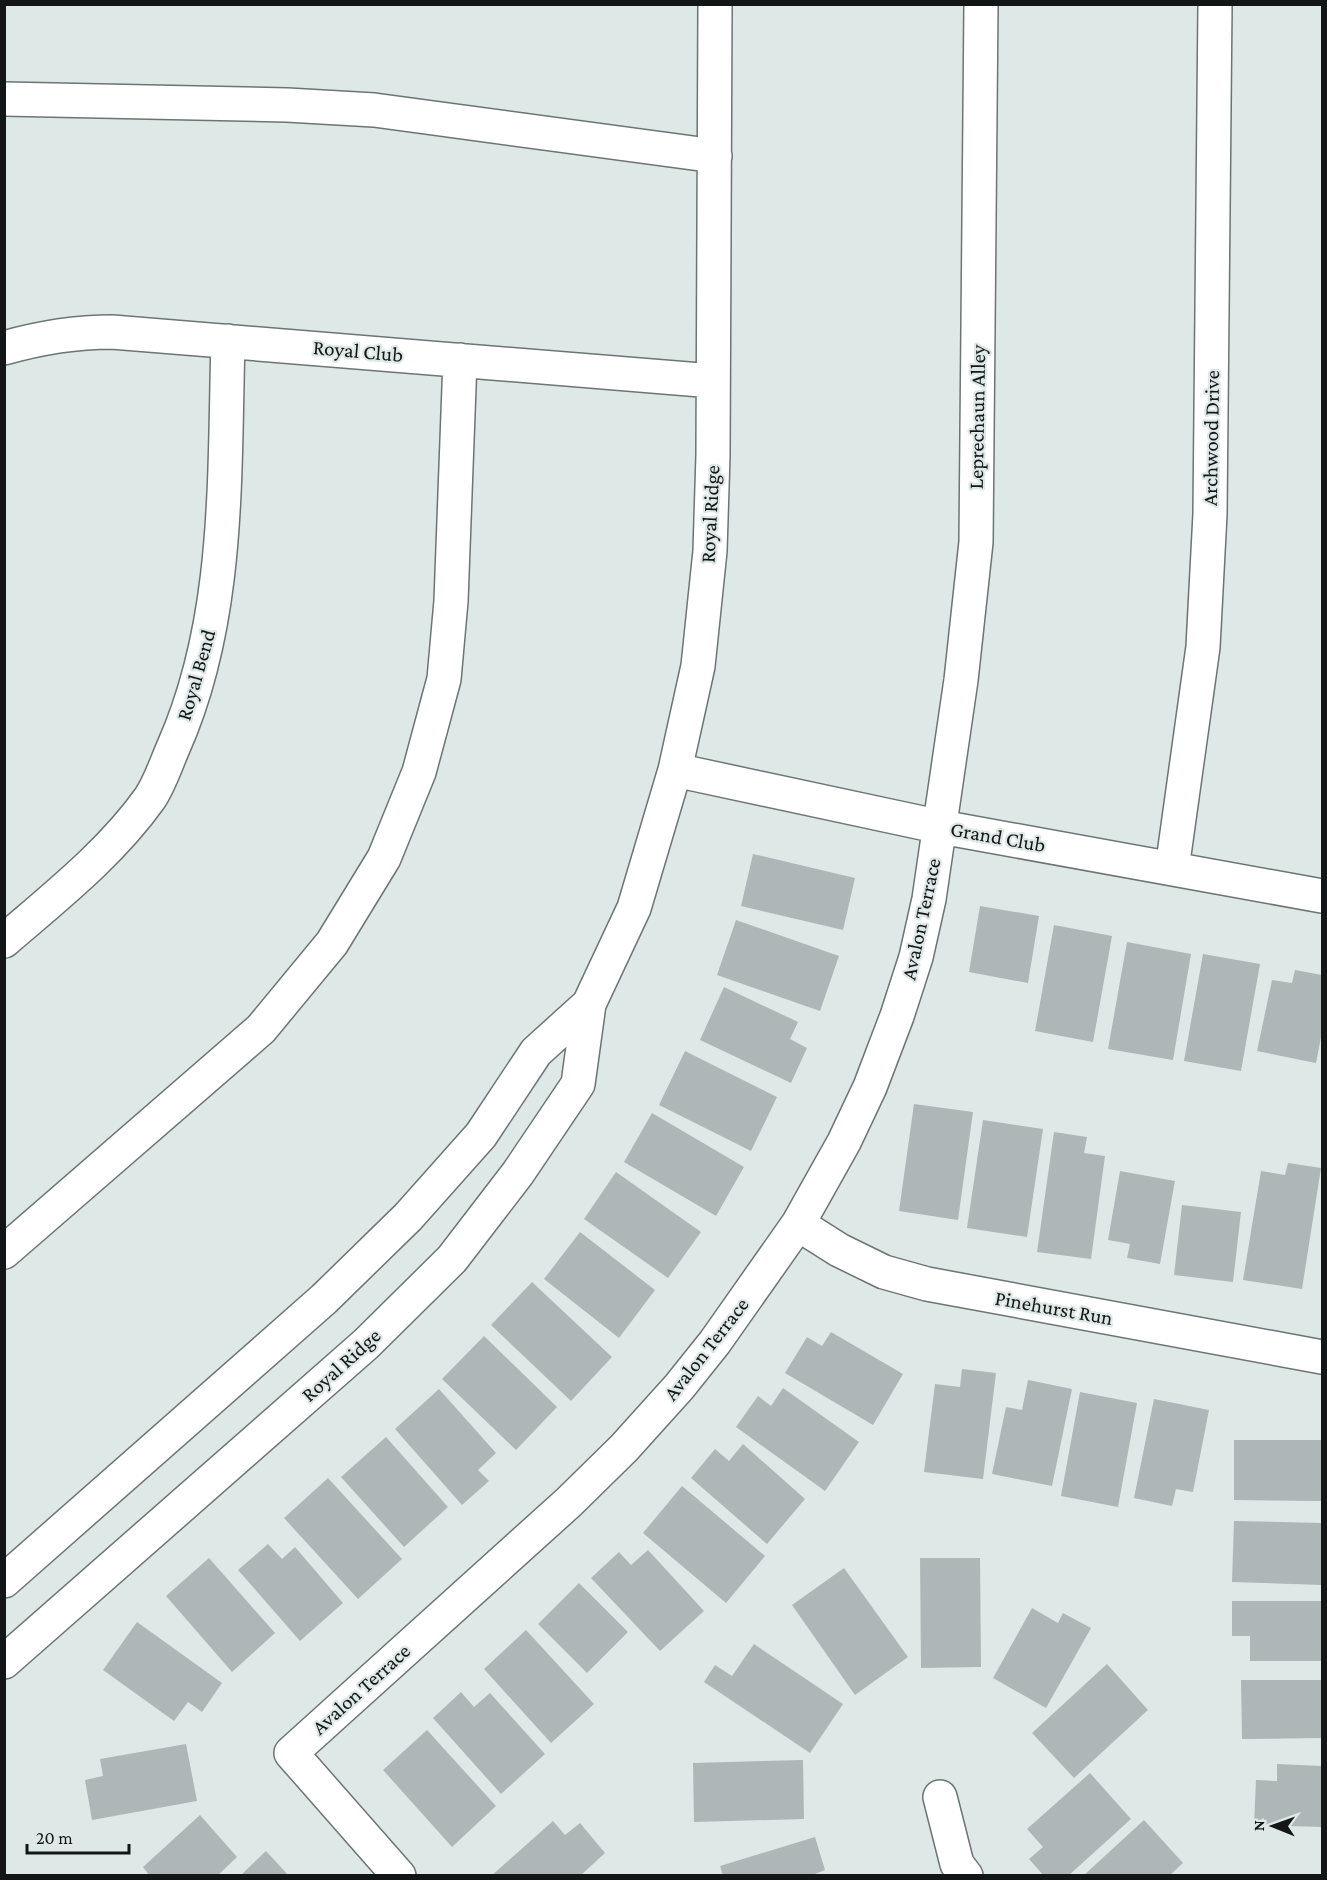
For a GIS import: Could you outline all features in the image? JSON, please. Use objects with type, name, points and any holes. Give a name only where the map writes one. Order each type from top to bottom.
[{"type":"street","name":"Royal Ridge","points":[[4,1662],[366,1344],[452,1259],[518,1173],[578,1084],[589,1004],[634,908],[675,770],[698,666],[710,551],[713,455],[715,4]]},
{"type":"street","name":"Leprechaun Alley","points":[[941,826],[961,680],[976,542],[981,4]]},
{"type":"street","name":"Archwood Drive","points":[[1173,869],[1203,647],[1210,514],[1215,4]]},
{"type":"street","points":[[4,99],[287,105],[374,110],[715,156]]},
{"type":"street","name":"Royal Club","points":[[4,348],[31,340],[87,332],[112,332],[713,381]]},
{"type":"street","name":"Royal Bend","points":[[4,941],[75,881],[131,822],[152,795],[183,725],[201,670],[208,639],[223,541],[228,341]]},
{"type":"street","points":[[4,1252],[261,1029],[332,943],[384,858],[419,772],[444,679],[451,601],[460,360]]},
{"type":"street","name":"Grand Club","points":[[675,770],[941,826],[1323,896]]},
{"type":"street","name":"Avalon Terrace","points":[[399,1875],[291,1753],[569,1502],[624,1448],[716,1342],[798,1224],[870,1087],[916,957],[941,826]]},
{"type":"street","name":"Royal Ridge","points":[[4,1581],[333,1291],[408,1217],[481,1135],[536,1052],[589,1004]]},
{"type":"street","name":"Pinehurst Run","points":[[798,1224],[839,1250],[884,1272],[927,1284],[1323,1357]]},
{"type":"street","points":[[940,1797],[957,1864],[966,1875]]},
{"type":"building","points":[[753,854],[855,878],[843,930],[741,906]]},
{"type":"building","points":[[980,906],[1039,916],[1028,983],[969,972]]},
{"type":"building","points":[[736,920],[839,956],[820,1011],[717,975]]},
{"type":"building","points":[[1054,925],[1112,936],[1093,1042],[1035,1031]]},
{"type":"building","points":[[1127,942],[1191,954],[1173,1060],[1108,1049]]},
{"type":"building","points":[[1203,954],[1260,964],[1241,1071],[1184,1061]]},
{"type":"building","points":[[1295,970],[1322,975],[1322,1032],[1316,1063],[1257,1051],[1272,980],[1292,983]]},
{"type":"building","points":[[724,987],[798,1022],[790,1039],[807,1048],[791,1083],[700,1040]]},
{"type":"building","points":[[685,1051],[777,1097],[751,1151],[659,1105]]},
{"type":"building","points":[[914,1104],[973,1112],[958,1220],[899,1211]]},
{"type":"building","points":[[652,1113],[744,1167],[716,1216],[624,1162]]},
{"type":"building","points":[[983,1120],[1043,1129],[1027,1237],[967,1228]]},
{"type":"building","points":[[1054,1132],[1087,1137],[1084,1153],[1105,1156],[1091,1259],[1037,1252]]},
{"type":"building","points":[[1288,1163],[1321,1168],[1302,1289],[1243,1280],[1261,1171],[1285,1175]]},
{"type":"building","points":[[1120,1171],[1175,1181],[1160,1264],[1127,1258],[1130,1244],[1108,1240]]},
{"type":"building","points":[[616,1172],[701,1232],[668,1278],[584,1219]]},
{"type":"building","points":[[1182,1205],[1241,1212],[1233,1282],[1174,1275]]},
{"type":"building","points":[[580,1232],[655,1290],[619,1338],[544,1279]]},
{"type":"building","points":[[532,1282],[612,1357],[571,1401],[491,1325]]},
{"type":"building","points":[[831,1332],[903,1374],[873,1425],[785,1373],[807,1337],[822,1346]]},
{"type":"building","points":[[484,1336],[557,1407],[516,1450],[442,1379]]},
{"type":"building","points":[[962,1369],[996,1373],[983,1479],[924,1472],[935,1384],[960,1387]]},
{"type":"building","points":[[1028,1380],[1072,1389],[1052,1486],[992,1474],[1006,1407],[1022,1410]]},
{"type":"building","points":[[783,1388],[859,1442],[825,1491],[736,1427],[758,1396],[771,1406]]},
{"type":"building","points":[[439,1389],[496,1453],[478,1470],[489,1481],[462,1505],[395,1429]]},
{"type":"building","points":[[1080,1392],[1137,1403],[1118,1507],[1061,1496]]},
{"type":"building","points":[[1154,1399],[1209,1410],[1193,1492],[1176,1489],[1172,1506],[1134,1498]]},
{"type":"building","points":[[386,1437],[448,1507],[404,1547],[341,1477]]},
{"type":"building","points":[[1234,1440],[1322,1440],[1322,1501],[1234,1500]]},
{"type":"building","points":[[743,1444],[805,1499],[767,1544],[691,1478],[715,1449],[729,1461]]},
{"type":"building","points":[[328,1478],[402,1559],[358,1599],[284,1518]]},
{"type":"building","points":[[682,1486],[765,1556],[726,1603],[643,1533]]},
{"type":"building","points":[[1234,1521],[1322,1523],[1322,1585],[1232,1582]]},
{"type":"building","points":[[268,1544],[282,1559],[295,1547],[343,1603],[300,1641],[238,1570]]},
{"type":"building","points":[[648,1550],[704,1611],[660,1651],[591,1578],[619,1552],[631,1565]]},
{"type":"building","points":[[209,1558],[275,1633],[232,1672],[166,1596]]},
{"type":"building","points":[[920,1558],[980,1558],[981,1667],[921,1668]]},
{"type":"building","points":[[844,1568],[908,1657],[855,1695],[792,1605]]},
{"type":"building","points":[[579,1583],[628,1632],[587,1673],[538,1624]]},
{"type":"building","points":[[1232,1601],[1322,1601],[1322,1661],[1250,1661],[1250,1636],[1232,1636]]},
{"type":"building","points":[[1032,1608],[1058,1623],[1063,1613],[1091,1628],[1046,1708],[993,1678]]},
{"type":"building","points":[[137,1622],[222,1683],[202,1712],[188,1702],[174,1721],[103,1670]]},
{"type":"building","points":[[526,1630],[594,1704],[551,1743],[484,1669]]},
{"type":"building","points":[[754,1644],[843,1704],[810,1753],[704,1682],[715,1665],[732,1676]]},
{"type":"building","points":[[1107,1664],[1148,1710],[1074,1778],[1032,1733]]},
{"type":"building","points":[[1241,1680],[1322,1680],[1322,1738],[1242,1739]]},
{"type":"building","points":[[461,1692],[474,1707],[490,1693],[545,1754],[501,1794],[433,1718]]},
{"type":"building","points":[[427,1730],[496,1806],[452,1847],[383,1770]]},
{"type":"building","points":[[186,1744],[197,1801],[92,1820],[85,1780],[103,1776],[100,1759]]},
{"type":"building","points":[[803,1760],[804,1819],[694,1822],[693,1763]]},
{"type":"building","points":[[1277,1764],[1322,1766],[1322,1827],[1254,1825],[1256,1780],[1277,1781]]},
{"type":"building","points":[[1090,1773],[1131,1819],[1068,1876],[1044,1876],[1029,1859],[1043,1847],[1027,1829]]},
{"type":"building","points":[[200,1815],[237,1857],[217,1876],[150,1876],[143,1867]]},
{"type":"building","points":[[1144,1820],[1183,1863],[1169,1876],[1083,1876]]},
{"type":"building","points":[[553,1821],[565,1835],[580,1823],[605,1853],[580,1876],[491,1876]]},
{"type":"building","points":[[815,1837],[825,1870],[810,1876],[723,1876],[720,1866]]},
{"type":"building","points":[[266,1851],[289,1876],[240,1876]]}]
